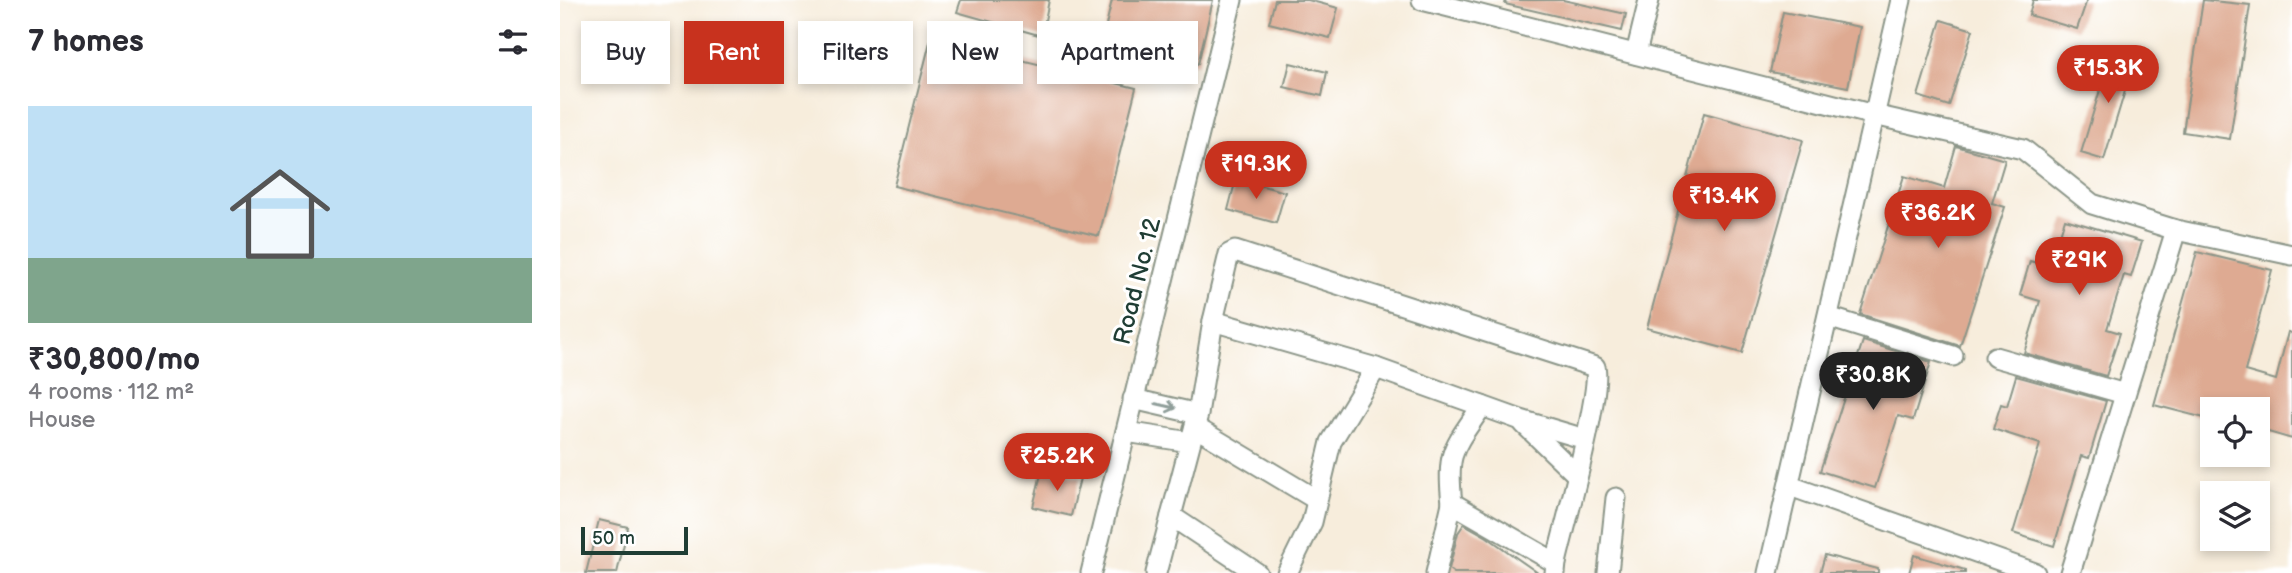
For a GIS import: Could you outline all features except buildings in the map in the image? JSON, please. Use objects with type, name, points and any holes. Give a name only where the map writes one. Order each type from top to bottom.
[{"type":"street","name":"Road No. 12","points":[[1091,573],[1232,0]]},
{"type":"street","points":[[1422,0],[1453,3],[1636,54],[1874,115],[2023,149],[2092,204],[2176,230],[2292,255]]},
{"type":"street","points":[[1636,54],[1648,0]]},
{"type":"street","points":[[1769,573],[1901,0]]},
{"type":"street","points":[[2070,573],[2176,230]]},
{"type":"street","points":[[1156,573],[1194,428],[1213,321],[1229,254],[1235,251],[1589,363],[1597,373],[1585,439],[1555,568],[1452,503]]},
{"type":"street","points":[[1828,317],[1953,356]]},
{"type":"street","points":[[1213,321],[1376,368],[1521,420],[1585,439]]},
{"type":"street","points":[[1996,357],[2125,394]]},
{"type":"street","points":[[1287,573],[1312,522],[1324,461],[1331,442],[1376,368]]},
{"type":"street","points":[[1133,399],[1194,428],[1317,500]]},
{"type":"street","points":[[1436,573],[1452,503],[1449,475],[1451,456],[1482,406]]},
{"type":"street","points":[[1521,420],[1577,475]]},
{"type":"street","points":[[1126,432],[1194,428]]},
{"type":"street","points":[[1790,486],[2035,573]]},
{"type":"street","points":[[1608,573],[1616,498]]},
{"type":"street","points":[[1171,516],[1257,573]]}]
